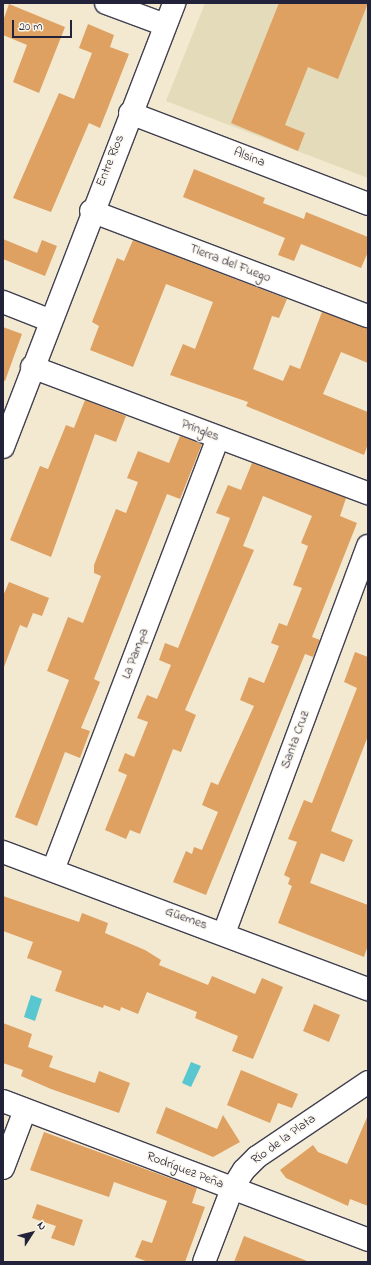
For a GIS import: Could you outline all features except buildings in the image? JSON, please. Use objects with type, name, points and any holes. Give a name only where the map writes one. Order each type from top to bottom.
[{"type":"street","points":[[106,3],[165,25]]},
{"type":"street","name":"Entre Ríos","points":[[3,447],[49,320],[174,3]]},
{"type":"street","name":"Alsina","points":[[130,113],[368,204]]},
{"type":"street","name":"Tierra del Fuego","points":[[91,211],[368,316]]},
{"type":"street","points":[[3,302],[49,320]]},
{"type":"street","name":"Pringles","points":[[32,367],[368,493]]},
{"type":"street","name":"La Pampa","points":[[53,870],[218,438]]},
{"type":"street","name":"Santa Cruz","points":[[224,933],[368,546]]},
{"type":"street","name":"Güemes","points":[[3,852],[224,933],[368,989]]},
{"type":"street","name":"Río de la Plata","points":[[204,1262],[232,1189],[257,1157],[368,1082]]},
{"type":"street","name":"Rodríguez Peña","points":[[3,1101],[368,1240]]},
{"type":"street","points":[[3,1168],[24,1110]]},
{"type":"shaded area","points":[[205,3],[368,3],[368,178],[166,101]]},
{"type":"water","points":[[31,995],[42,999],[35,1021],[24,1017]]},
{"type":"water","points":[[191,1062],[201,1066],[191,1087],[182,1083]]}]
